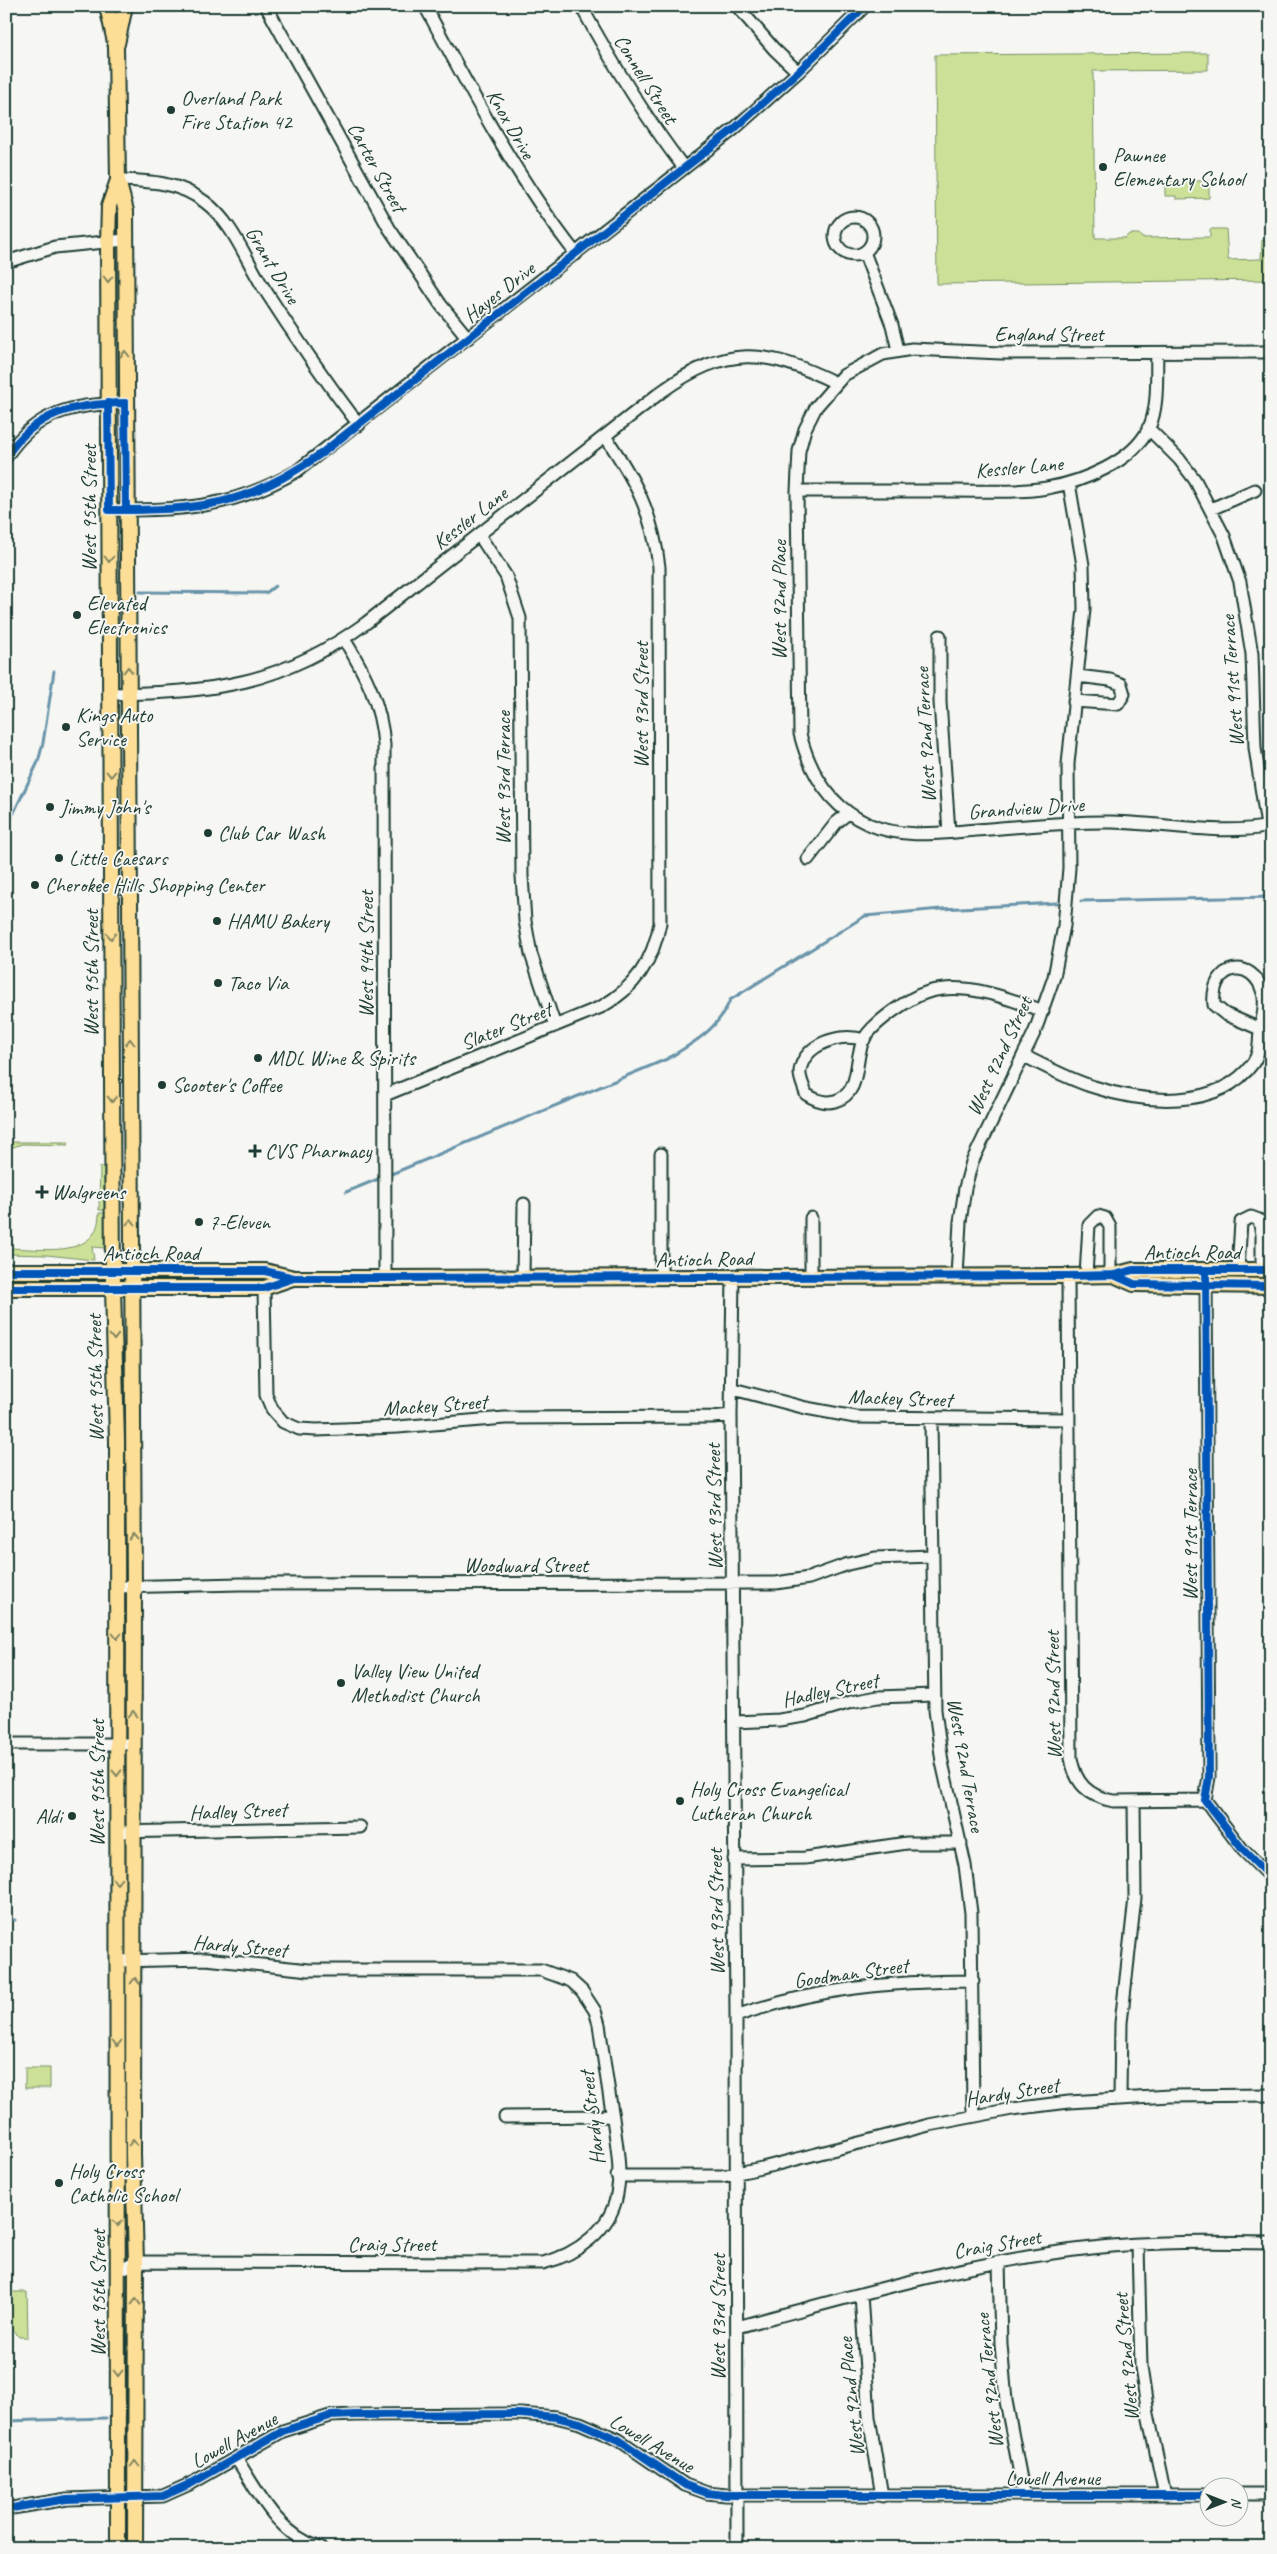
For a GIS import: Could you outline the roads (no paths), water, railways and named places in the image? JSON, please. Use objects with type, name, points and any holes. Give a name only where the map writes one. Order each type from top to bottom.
[{"type":"main road","name":"West 95th Street","points":[[107,6],[116,47],[118,180],[126,211],[125,402],[134,1586],[132,1744],[135,1961],[133,2155],[136,2262],[135,2548]]},
{"type":"main road","name":"West 95th Street","points":[[116,47],[125,6]]},
{"type":"main road","name":"West 95th Street","points":[[118,180],[109,206],[108,242],[113,1288],[117,1441],[118,2548]]},
{"type":"main road","name":"Antioch Road","points":[[6,1271],[265,1271],[294,1278],[523,1278],[811,1275],[1068,1276],[1112,1275],[1133,1270],[1266,1270]]},
{"type":"main road","name":"Antioch Road","points":[[1112,1275],[1134,1284],[1206,1287],[1271,1286]]},
{"type":"main road","name":"Antioch Road","points":[[6,1288],[264,1288],[294,1278]]},
{"type":"main road","points":[[118,2349],[135,2349]]},
{"type":"street","name":"Carter Street","points":[[266,6],[388,228],[441,305],[468,338]]},
{"type":"street","name":"Knox Drive","points":[[425,6],[502,148],[527,188],[576,254]]},
{"type":"street","name":"Connell Street","points":[[581,6],[619,76],[656,131],[684,168]]},
{"type":"street","points":[[737,6],[767,42],[798,72]]},
{"type":"street","name":"Hayes Drive","points":[[109,510],[198,508],[249,495],[297,471],[359,425],[763,105],[865,6]]},
{"type":"street","name":"Grant Drive","points":[[118,180],[160,182],[180,188],[206,202],[218,213],[236,238],[260,282],[302,348],[359,425]]},
{"type":"street","points":[[6,262],[55,247],[125,240]]},
{"type":"street","points":[[864,252],[892,325],[898,350]]},
{"type":"street","name":"England Street","points":[[836,383],[858,366],[883,354],[898,350],[1157,353],[1271,352]]},
{"type":"street","name":"Kessler Lane","points":[[797,491],[1007,491],[1047,488],[1095,474],[1116,462],[1130,451],[1148,428],[1155,403],[1157,353]]},
{"type":"street","name":"Kessler Lane","points":[[110,694],[186,692],[222,688],[254,680],[317,655],[344,639],[685,374],[720,360],[739,357],[770,357],[802,366],[836,383]]},
{"type":"street","name":"West 92nd Place","points":[[836,383],[824,396],[805,429],[799,451],[797,491],[800,734],[813,772],[823,788],[847,814]]},
{"type":"street","points":[[6,456],[25,434],[48,417],[74,407],[125,402]]},
{"type":"street","name":"West 91st Terrace","points":[[1148,428],[1179,460],[1195,480],[1228,546],[1247,615],[1252,654],[1255,748],[1269,826]]},
{"type":"street","name":"West 93rd Street","points":[[605,436],[637,486],[648,511],[656,542],[659,567],[660,923],[654,949],[635,981]]},
{"type":"street","name":"West 92nd Street","points":[[957,1276],[960,1222],[965,1188],[972,1162],[1024,1056],[1043,1010],[1054,977],[1063,934],[1069,868],[1068,764],[1084,609],[1084,576],[1078,527],[1068,483]]},
{"type":"street","points":[[1211,509],[1255,490]]},
{"type":"street","name":"West 93rd Terrace","points":[[479,535],[506,576],[520,618],[522,876],[525,921],[541,988],[555,1026]]},
{"type":"street","name":"West 92nd Terrace","points":[[940,636],[940,702],[949,832]]},
{"type":"street","name":"West 94th Street","points":[[344,639],[368,679],[383,727],[385,1278]]},
{"type":"street","points":[[1074,701],[1118,704],[1124,694],[1121,684],[1110,680],[1078,676]]},
{"type":"street","points":[[808,859],[836,823],[847,814]]},
{"type":"street","name":"Grandview Drive","points":[[847,814],[878,828],[899,833],[949,832],[1068,824],[1148,824],[1218,830],[1246,830],[1269,826]]},
{"type":"street","points":[[1024,1056],[1093,1087],[1121,1094],[1152,1098],[1193,1097],[1223,1088],[1243,1074],[1258,1055],[1264,994],[1258,980],[1250,972],[1239,970],[1226,972],[1218,978],[1213,992],[1214,1004],[1225,1014],[1260,1029]]},
{"type":"street","name":"Slater Street","points":[[385,1095],[608,1003],[635,981]]},
{"type":"street","points":[[864,1040],[853,1036],[814,1047],[804,1058],[799,1073],[806,1094],[821,1102],[830,1102],[847,1095],[853,1084],[864,1040],[895,1010],[928,992],[945,989],[981,992],[1043,1010]]},
{"type":"street","points":[[660,1154],[661,1277]]},
{"type":"street","points":[[523,1278],[524,1204]]},
{"type":"street","points":[[1086,1275],[1089,1225],[1098,1216],[1105,1218],[1110,1227],[1112,1275]]},
{"type":"street","name":"Antioch Road","points":[[1238,1270],[1241,1222],[1251,1217],[1259,1220],[1266,1270]]},
{"type":"street","points":[[811,1218],[811,1275]]},
{"type":"street","name":"West 91st Terrace","points":[[1205,1800],[1209,1777],[1206,1270]]},
{"type":"street","name":"West 93rd Street","points":[[734,1276],[731,1415],[734,1583],[737,2548]]},
{"type":"street","name":"West 92nd Street","points":[[1068,1276],[1070,1758],[1078,1782],[1090,1793],[1113,1801],[1205,1800]]},
{"type":"street","name":"Mackey Street","points":[[264,1288],[266,1396],[272,1410],[283,1422],[299,1429],[398,1427],[505,1418],[713,1417],[731,1415]]},
{"type":"street","name":"Mackey Street","points":[[733,1389],[830,1413],[878,1418],[1069,1419]]},
{"type":"street","name":"West 92nd Terrace","points":[[931,1419],[934,1695],[942,1762],[961,1843],[971,1913],[974,2116]]},
{"type":"street","name":"Woodward Street","points":[[116,1587],[791,1582],[875,1558],[932,1556]]},
{"type":"street","name":"Hadley Street","points":[[734,1722],[779,1720],[805,1716],[878,1698],[934,1695]]},
{"type":"street","points":[[6,1744],[132,1744]]},
{"type":"street","points":[[1205,1800],[1243,1850],[1271,1878]]},
{"type":"street","points":[[1120,2098],[1121,2023],[1135,1898],[1134,1801]]},
{"type":"street","name":"Hadley Street","points":[[116,1832],[189,1832],[256,1827],[360,1827]]},
{"type":"street","points":[[734,1859],[805,1858],[907,1843],[961,1843]]},
{"type":"street","name":"Hardy Street","points":[[116,1961],[228,1960],[309,1970],[508,1969],[541,1970],[555,1973],[571,1981],[582,1992],[595,2011],[599,2024],[617,2150],[618,2176],[722,2176],[974,2116],[1021,2108],[1120,2098],[1271,2095]]},
{"type":"street","name":"Goodman Street","points":[[736,2016],[808,1996],[875,1984],[973,1980]]},
{"type":"street","points":[[504,2117],[612,2116]]},
{"type":"street","name":"Craig Street","points":[[117,2272],[136,2262],[543,2262],[571,2253],[597,2232],[608,2218],[618,2194],[618,2176]]},
{"type":"street","name":"Craig Street","points":[[737,2327],[861,2294],[962,2269],[999,2262],[1094,2248],[1138,2245],[1271,2243]]},
{"type":"street","name":"West 92nd Street","points":[[1138,2245],[1138,2318],[1141,2366],[1148,2414],[1165,2495]]},
{"type":"street","name":"West 92nd Terrace","points":[[999,2262],[1001,2344],[1006,2401],[1024,2495]]},
{"type":"street","name":"West 92nd Place","points":[[861,2294],[869,2417],[882,2496]]},
{"type":"street","name":"Lowell Avenue","points":[[6,2509],[67,2499],[163,2496],[179,2490],[283,2431],[306,2422],[330,2416],[529,2415],[556,2417],[603,2431],[627,2445],[667,2475],[685,2485],[707,2493],[882,2496],[1200,2495]]},
{"type":"street","points":[[236,2458],[278,2522],[300,2544],[320,2548]]},
{"type":"street","points":[[1250,2494],[1271,2494]]},
{"type":"waterway","points":[[140,592],[266,593],[275,586]]},
{"type":"waterway","points":[[6,829],[38,762],[43,743],[54,671]]},
{"type":"waterway","points":[[1081,901],[1271,897]]},
{"type":"waterway","points":[[389,1175],[667,1059],[712,1028],[719,1020],[730,1000],[865,916],[941,909],[1057,903]]},
{"type":"waterway","points":[[346,1192],[383,1177]]},
{"type":"waterway","points":[[6,1920],[15,1920]]},
{"type":"waterway","points":[[6,2421],[106,2418]]},
{"type":"place","name":"Overland Park Fire Station 42","points":[[171,110]]},
{"type":"place","name":"Pawnee Elementary School","points":[[1103,167]]},
{"type":"place","name":"Elevated Electronics","points":[[77,615]]},
{"type":"place","name":"Kings Auto Service","points":[[66,727]]},
{"type":"place","name":"Jimmy John's","points":[[50,807]]},
{"type":"place","name":"Club Car Wash","points":[[208,833]]},
{"type":"place","name":"Little Caesars","points":[[59,858]]},
{"type":"place","name":"Cherokee Hills Shopping Center","points":[[35,885]]},
{"type":"place","name":"HAMU Bakery","points":[[217,921]]},
{"type":"place","name":"Taco Via","points":[[218,983]]},
{"type":"place","name":"MDL Wine & Spirits","points":[[258,1058]]},
{"type":"place","name":"Scooter's Coffee","points":[[162,1085]]},
{"type":"place","name":"CVS Pharmacy","points":[[255,1151]]},
{"type":"place","name":"Walgreens","points":[[42,1192]]},
{"type":"place","name":"7-Eleven","points":[[199,1222]]},
{"type":"place","name":"Valley View United Methodist Church","points":[[341,1683]]},
{"type":"place","name":"Holy Cross Evangelical Lutheran Church","points":[[680,1801]]},
{"type":"place","name":"Aldi","points":[[72,1816]]},
{"type":"place","name":"Holy Cross Catholic School","points":[[59,2183]]}]
